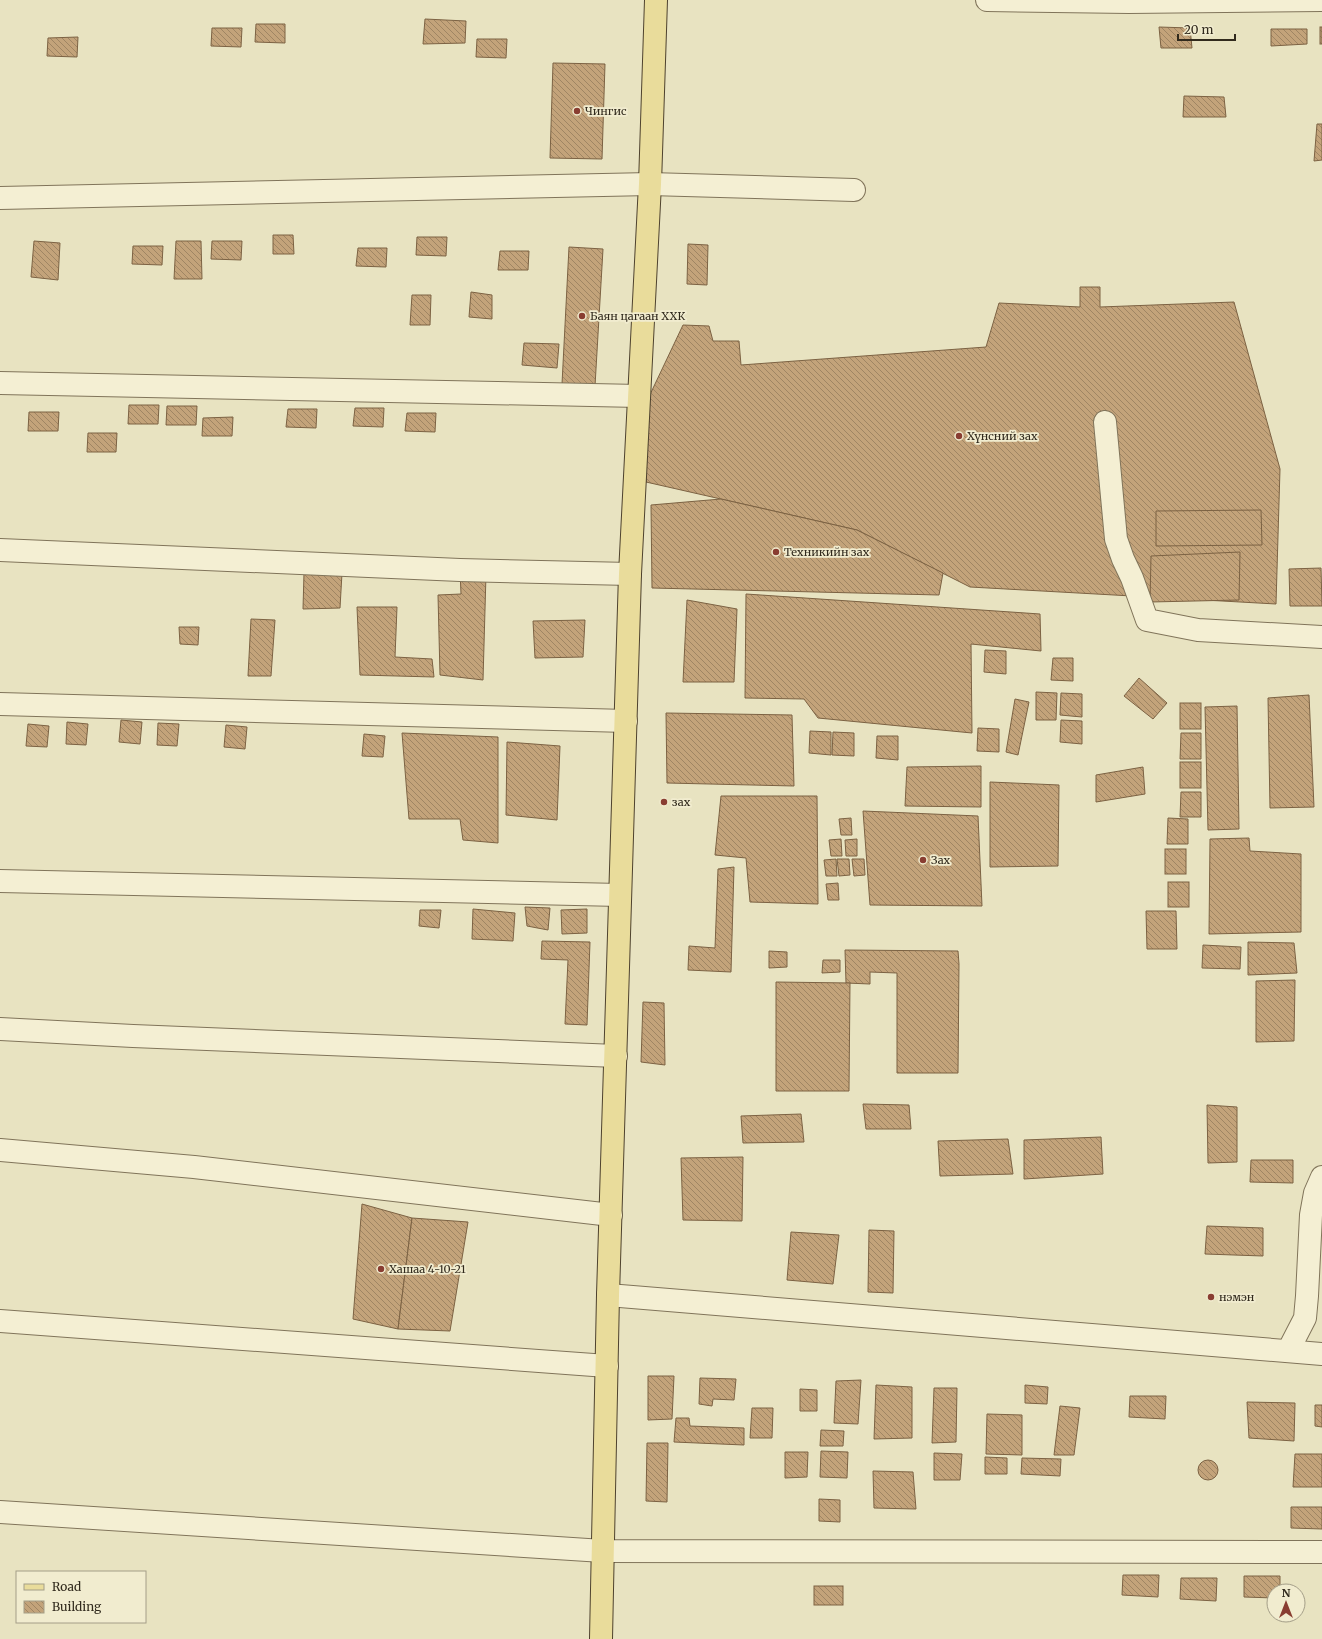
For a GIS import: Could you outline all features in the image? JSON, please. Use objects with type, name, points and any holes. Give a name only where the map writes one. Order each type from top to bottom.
[{"type":"main road","points":[[602,1639],[608,1295],[630,574],[650,184],[656,0]]},
{"type":"street","points":[[987,0],[1129,2],[1322,0]]},
{"type":"street","points":[[0,198],[650,184],[854,190]]},
{"type":"street","points":[[0,383],[639,396]]},
{"type":"street","points":[[1105,422],[1116,539],[1147,620],[1198,630],[1322,637]]},
{"type":"street","points":[[0,550],[452,570],[630,574]]},
{"type":"street","points":[[0,704],[626,721]]},
{"type":"street","points":[[0,881],[620,895]]},
{"type":"street","points":[[0,1029],[616,1056]]},
{"type":"street","points":[[0,1150],[194,1167],[611,1215]]},
{"type":"street","points":[[1288,1351],[1304,1318],[1307,1296],[1311,1215],[1320,1188]]},
{"type":"street","points":[[608,1295],[1322,1354]]},
{"type":"street","points":[[0,1321],[607,1366]]},
{"type":"street","points":[[0,1512],[603,1551],[1322,1552]]},
{"type":"building","points":[[425,19],[466,21],[465,43],[423,44]]},
{"type":"building","points":[[256,24],[285,24],[285,43],[255,42]]},
{"type":"building","points":[[1159,27],[1190,28],[1192,48],[1161,48]]},
{"type":"building","points":[[1320,27],[1322,27],[1322,44],[1320,44]]},
{"type":"building","points":[[212,28],[242,28],[241,47],[211,46]]},
{"type":"building","points":[[1271,29],[1307,29],[1307,44],[1271,46]]},
{"type":"building","points":[[78,37],[77,57],[47,56],[48,38]]},
{"type":"building","points":[[477,39],[507,39],[506,58],[476,57]]},
{"type":"building","name":"Чингис","points":[[553,63],[605,64],[602,159],[550,158]]},
{"type":"building","points":[[1184,96],[1224,97],[1226,117],[1183,117]]},
{"type":"building","points":[[1317,124],[1322,124],[1322,160],[1314,161]]},
{"type":"building","points":[[273,235],[293,235],[294,254],[273,254]]},
{"type":"building","points":[[417,237],[447,237],[446,256],[416,255]]},
{"type":"building","points":[[34,241],[60,243],[58,280],[31,277]]},
{"type":"building","points":[[176,241],[201,241],[202,279],[174,279]]},
{"type":"building","points":[[212,241],[242,241],[241,260],[211,259]]},
{"type":"building","points":[[688,244],[708,245],[707,285],[687,284]]},
{"type":"building","points":[[133,246],[163,246],[162,265],[132,264]]},
{"type":"building","name":"Баян цагаан ХХК","points":[[569,247],[603,249],[595,386],[562,384]]},
{"type":"building","points":[[358,248],[387,248],[386,267],[356,266]]},
{"type":"building","points":[[500,251],[529,251],[528,270],[498,270]]},
{"type":"building","name":"Хүнсний зах","points":[[1080,287],[1100,287],[1100,307],[1234,302],[1280,469],[1276,604],[970,587],[857,530],[646,482],[646,403],[683,325],[709,326],[713,341],[739,341],[741,365],[986,347],[999,303],[1080,307]]},
{"type":"building","points":[[471,292],[492,295],[492,319],[469,317]]},
{"type":"building","points":[[412,295],[431,295],[430,325],[410,325]]},
{"type":"building","points":[[524,343],[559,344],[557,368],[522,365]]},
{"type":"building","points":[[129,405],[159,405],[158,424],[128,424]]},
{"type":"building","points":[[167,406],[197,406],[196,425],[166,425]]},
{"type":"building","points":[[355,408],[384,408],[383,427],[353,426]]},
{"type":"building","points":[[288,409],[317,409],[316,428],[286,427]]},
{"type":"building","points":[[29,412],[59,412],[58,431],[28,431]]},
{"type":"building","points":[[407,413],[436,413],[435,432],[405,431]]},
{"type":"building","points":[[233,417],[232,436],[202,436],[203,418]]},
{"type":"building","points":[[88,433],[117,433],[116,452],[87,452]]},
{"type":"building","name":"Техникийн зах","points":[[721,499],[857,530],[943,573],[939,595],[652,588],[651,505]]},
{"type":"building","points":[[1261,510],[1262,545],[1156,546],[1156,511]]},
{"type":"building","points":[[1240,552],[1239,600],[1150,602],[1151,556]]},
{"type":"building","points":[[1321,568],[1322,606],[1290,606],[1289,569]]},
{"type":"building","points":[[460,570],[486,574],[483,680],[440,675],[438,595],[461,594]]},
{"type":"building","points":[[304,573],[342,573],[340,608],[303,609]]},
{"type":"building","points":[[746,594],[1040,614],[1041,651],[971,644],[972,733],[818,718],[804,699],[745,698]]},
{"type":"building","points":[[687,600],[737,609],[734,682],[683,682]]},
{"type":"building","points":[[357,607],[397,607],[395,657],[432,659],[434,677],[360,675]]},
{"type":"building","points":[[251,619],[275,620],[271,676],[248,676]]},
{"type":"building","points":[[585,620],[583,657],[535,658],[533,621]]},
{"type":"building","points":[[179,627],[199,627],[198,645],[180,644]]},
{"type":"building","points":[[985,650],[1006,651],[1006,674],[984,672]]},
{"type":"building","points":[[1053,658],[1073,658],[1073,681],[1051,680]]},
{"type":"building","points":[[1139,678],[1167,703],[1153,719],[1124,696]]},
{"type":"building","points":[[1036,692],[1057,693],[1056,720],[1036,720]]},
{"type":"building","points":[[1061,693],[1082,694],[1082,717],[1060,715]]},
{"type":"building","points":[[1309,695],[1314,807],[1270,808],[1268,698]]},
{"type":"building","points":[[1015,699],[1029,702],[1018,755],[1006,752]]},
{"type":"building","points":[[1180,703],[1201,703],[1201,729],[1180,729]]},
{"type":"building","points":[[1237,706],[1239,829],[1208,830],[1205,707]]},
{"type":"building","name":"Зах","points":[[666,713],[792,715],[794,786],[667,783]]},
{"type":"building","points":[[121,720],[142,722],[140,744],[119,742]]},
{"type":"building","points":[[1061,720],[1082,721],[1082,744],[1060,742]]},
{"type":"building","points":[[67,722],[88,724],[86,745],[66,744]]},
{"type":"building","points":[[158,723],[179,724],[177,746],[157,745]]},
{"type":"building","points":[[28,724],[49,726],[47,747],[26,746]]},
{"type":"building","points":[[226,725],[247,727],[245,749],[224,747]]},
{"type":"building","points":[[978,728],[999,729],[999,752],[977,751]]},
{"type":"building","points":[[810,731],[831,732],[831,755],[809,753]]},
{"type":"building","points":[[833,732],[854,733],[854,756],[832,755]]},
{"type":"building","points":[[402,733],[498,737],[498,843],[463,840],[460,819],[409,819]]},
{"type":"building","points":[[1181,733],[1201,733],[1201,759],[1180,759]]},
{"type":"building","points":[[364,734],[385,736],[383,757],[362,756]]},
{"type":"building","points":[[877,736],[898,736],[898,760],[876,758]]},
{"type":"building","points":[[507,742],[560,746],[557,820],[506,815]]},
{"type":"building","points":[[1180,762],[1201,762],[1201,788],[1180,788]]},
{"type":"building","points":[[981,766],[981,807],[905,806],[907,767]]},
{"type":"building","points":[[1143,767],[1145,794],[1096,802],[1096,775]]},
{"type":"building","points":[[990,782],[1059,785],[1058,866],[990,867]]},
{"type":"building","points":[[1181,792],[1201,792],[1201,817],[1180,817]]},
{"type":"building","name":"Зах","points":[[721,796],[817,796],[818,904],[750,902],[746,858],[715,855]]},
{"type":"building","name":"Зах","points":[[863,811],[978,816],[982,906],[870,905]]},
{"type":"building","points":[[851,818],[852,835],[841,835],[839,819]]},
{"type":"building","points":[[1168,818],[1188,819],[1188,844],[1167,844]]},
{"type":"building","points":[[1249,838],[1250,851],[1301,854],[1301,932],[1209,934],[1210,839]]},
{"type":"building","points":[[841,839],[842,856],[831,856],[829,840]]},
{"type":"building","points":[[857,839],[857,856],[846,856],[845,840]]},
{"type":"building","points":[[1165,849],[1186,849],[1186,874],[1165,874]]},
{"type":"building","points":[[836,859],[837,876],[826,876],[824,860]]},
{"type":"building","points":[[837,859],[849,859],[850,875],[839,876]]},
{"type":"building","points":[[852,859],[864,859],[865,875],[854,876]]},
{"type":"building","points":[[734,867],[731,972],[688,970],[689,946],[715,948],[718,869]]},
{"type":"building","points":[[1168,882],[1189,882],[1189,907],[1168,907]]},
{"type":"building","points":[[838,883],[839,900],[828,900],[826,884]]},
{"type":"building","points":[[525,907],[550,908],[548,930],[527,926]]},
{"type":"building","points":[[473,909],[515,913],[513,941],[472,939]]},
{"type":"building","points":[[587,909],[587,933],[562,934],[561,910]]},
{"type":"building","points":[[420,910],[441,910],[439,928],[419,926]]},
{"type":"building","points":[[1146,911],[1176,911],[1177,949],[1147,949]]},
{"type":"building","points":[[542,941],[590,942],[587,1025],[565,1024],[568,960],[541,959]]},
{"type":"building","points":[[1248,942],[1294,943],[1297,973],[1248,975]]},
{"type":"building","points":[[1203,945],[1241,947],[1240,969],[1202,968]]},
{"type":"building","points":[[845,950],[958,951],[958,1073],[897,1073],[897,973],[870,972],[870,984],[846,983]]},
{"type":"building","points":[[769,951],[787,952],[787,967],[769,968]]},
{"type":"building","points":[[823,960],[840,960],[840,972],[822,973]]},
{"type":"building","points":[[1295,980],[1294,1041],[1256,1042],[1256,981]]},
{"type":"building","points":[[776,982],[850,983],[849,1091],[776,1091]]},
{"type":"building","points":[[643,1002],[664,1003],[665,1065],[641,1062]]},
{"type":"building","points":[[863,1104],[909,1105],[911,1129],[866,1129]]},
{"type":"building","points":[[1207,1105],[1237,1107],[1237,1162],[1208,1163]]},
{"type":"building","points":[[801,1114],[804,1142],[743,1143],[741,1116]]},
{"type":"building","points":[[1101,1137],[1103,1174],[1024,1179],[1024,1140]]},
{"type":"building","points":[[1008,1139],[1013,1174],[940,1176],[938,1141]]},
{"type":"building","points":[[743,1157],[742,1221],[683,1220],[681,1158]]},
{"type":"building","points":[[1251,1160],[1293,1160],[1293,1183],[1250,1182]]},
{"type":"building","name":"Хашаа 4-10-21","points":[[362,1204],[412,1218],[398,1329],[353,1319]]},
{"type":"building","points":[[412,1218],[468,1222],[450,1331],[398,1329]]},
{"type":"building","points":[[1207,1226],[1263,1228],[1263,1256],[1205,1254]]},
{"type":"building","points":[[869,1230],[894,1231],[893,1293],[868,1292]]},
{"type":"building","points":[[791,1232],[839,1235],[833,1284],[787,1280]]},
{"type":"building","points":[[648,1376],[674,1376],[672,1419],[648,1420]]},
{"type":"building","points":[[700,1378],[736,1379],[734,1400],[713,1399],[712,1406],[699,1404]]},
{"type":"building","points":[[861,1380],[858,1424],[834,1423],[836,1381]]},
{"type":"building","points":[[876,1385],[912,1387],[912,1438],[874,1439]]},
{"type":"building","points":[[1025,1385],[1048,1387],[1047,1404],[1025,1403]]},
{"type":"building","points":[[934,1388],[957,1388],[956,1442],[932,1443]]},
{"type":"building","points":[[800,1389],[817,1390],[817,1411],[800,1411]]},
{"type":"building","points":[[1130,1396],[1166,1396],[1165,1419],[1129,1417]]},
{"type":"building","points":[[1247,1402],[1295,1403],[1294,1441],[1249,1438]]},
{"type":"building","points":[[1315,1405],[1322,1405],[1322,1427],[1315,1426]]},
{"type":"building","points":[[1060,1406],[1080,1408],[1074,1455],[1054,1455]]},
{"type":"building","points":[[752,1408],[773,1408],[772,1438],[750,1438]]},
{"type":"building","points":[[987,1414],[1022,1415],[1022,1455],[986,1454]]},
{"type":"building","points":[[676,1418],[689,1418],[690,1426],[744,1428],[744,1445],[674,1442]]},
{"type":"building","points":[[821,1430],[844,1431],[843,1446],[820,1446]]},
{"type":"building","points":[[647,1443],[668,1443],[667,1502],[646,1501]]},
{"type":"building","points":[[821,1451],[848,1452],[847,1478],[820,1477]]},
{"type":"building","points":[[785,1452],[808,1452],[807,1477],[785,1478]]},
{"type":"building","points":[[934,1453],[962,1454],[960,1480],[934,1480]]},
{"type":"building","points":[[1295,1454],[1322,1454],[1322,1487],[1293,1487]]},
{"type":"building","points":[[985,1457],[1007,1458],[1007,1474],[985,1474]]},
{"type":"building","points":[[1022,1458],[1061,1459],[1060,1476],[1021,1474]]},
{"type":"building","points":[[1208,1460],[1215,1463],[1218,1470],[1215,1477],[1208,1480],[1201,1477],[1198,1470],[1201,1463]]},
{"type":"building","points":[[873,1471],[913,1472],[916,1509],[874,1508]]},
{"type":"building","points":[[819,1499],[840,1500],[840,1522],[819,1521]]},
{"type":"building","points":[[1291,1507],[1322,1507],[1322,1529],[1291,1528]]},
{"type":"building","points":[[1123,1575],[1159,1575],[1158,1597],[1122,1595]]},
{"type":"building","points":[[1244,1576],[1280,1576],[1280,1583],[1266,1583],[1266,1598],[1244,1597]]},
{"type":"building","points":[[1181,1578],[1217,1578],[1216,1601],[1180,1599]]},
{"type":"building","points":[[814,1586],[843,1586],[843,1605],[814,1605]]},
{"type":"place","name":"Чингис","points":[[577,111]]},
{"type":"place","name":"Баян цагаан ХХК","points":[[582,316]]},
{"type":"place","name":"Хүнсний зах","points":[[959,436]]},
{"type":"place","name":"Техникийн зах","points":[[776,552]]},
{"type":"place","name":"зах","points":[[664,802]]},
{"type":"place","name":"Зах","points":[[923,860]]},
{"type":"place","name":"Хашаа 4-10-21","points":[[381,1269]]},
{"type":"place","name":"нэмэн","points":[[1211,1297]]}]
